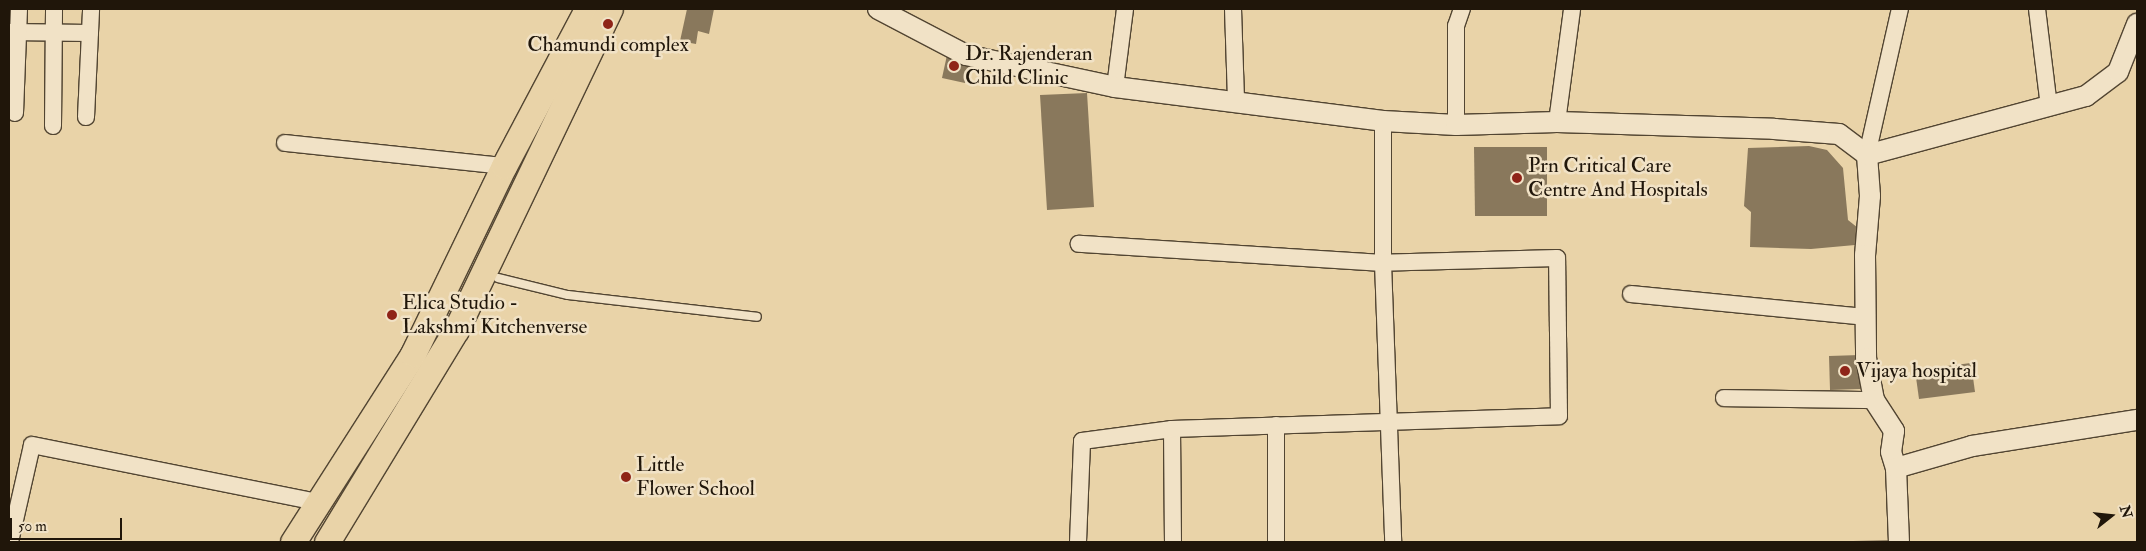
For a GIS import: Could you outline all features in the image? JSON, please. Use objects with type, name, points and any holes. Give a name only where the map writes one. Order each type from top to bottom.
[{"type":"main road","points":[[293,542],[316,502],[413,354],[504,166],[587,9]]},
{"type":"main road","points":[[311,542],[418,366],[564,80],[596,9]]},
{"type":"main road","points":[[328,542],[456,330],[610,9]]},
{"type":"main road","points":[[347,542],[455,367],[628,9]]},
{"type":"street","points":[[15,113],[13,32],[19,9]]},
{"type":"street","points":[[53,126],[54,9]]},
{"type":"street","points":[[86,117],[91,9]]},
{"type":"street","points":[[878,9],[966,54],[1115,87],[1383,121],[1456,125],[1557,122],[1839,134],[1867,155]]},
{"type":"street","points":[[1115,87],[1125,9]]},
{"type":"street","points":[[1233,9],[1236,101]]},
{"type":"street","points":[[1456,125],[1456,26],[1462,9]]},
{"type":"street","points":[[1557,122],[1572,9]]},
{"type":"street","points":[[1900,9],[1867,155],[1870,196],[1865,255],[1866,358],[1874,400],[1894,431],[1890,452],[1896,468],[1900,542]]},
{"type":"street","points":[[2037,9],[2049,107]]},
{"type":"street","points":[[1867,155],[2086,96],[2118,72],[2137,24]]},
{"type":"street","points":[[13,32],[54,30],[90,33]]},
{"type":"street","points":[[1383,121],[1383,263],[1393,542]]},
{"type":"street","points":[[285,143],[504,166]]},
{"type":"street","points":[[1078,542],[1082,442],[1172,429],[1388,420],[1559,416],[1557,258],[1383,263],[1079,244]]},
{"type":"street","points":[[1631,294],[1867,317]]},
{"type":"street","points":[[1724,398],[1874,400]]},
{"type":"street","points":[[1896,468],[1972,446],[2137,420]]},
{"type":"street","points":[[1276,425],[1276,542]]},
{"type":"street","points":[[1172,429],[1173,542]]},
{"type":"street","points":[[10,542],[32,445],[316,502]]},
{"type":"lane","points":[[498,278],[568,295],[757,317]]},
{"type":"building","points":[[687,9],[714,9],[709,34],[698,31],[696,44],[680,41]]},
{"type":"building","points":[[947,55],[970,60],[965,83],[942,78]]},
{"type":"building","points":[[1087,93],[1094,207],[1047,210],[1040,95]]},
{"type":"building","points":[[1809,146],[1827,150],[1843,168],[1848,220],[1858,228],[1855,245],[1811,249],[1750,247],[1751,212],[1744,206],[1748,148]]},
{"type":"building","points":[[1474,147],[1547,147],[1547,216],[1475,216]]},
{"type":"building","points":[[1860,355],[1860,389],[1830,390],[1829,356]]},
{"type":"building","points":[[1971,363],[1975,392],[1919,399],[1915,370]]},
{"type":"building","points":[[1892,540],[1892,542],[1853,542],[1853,541]]},
{"type":"place","name":"Chamundi complex","points":[[608,24]]},
{"type":"place","name":"Dr. Rajenderan Child Clinic","points":[[954,66]]},
{"type":"place","name":"Prn Critical Care Centre And Hospitals","points":[[1517,178]]},
{"type":"place","name":"Elica Studio - Lakshmi Kitchenverse","points":[[392,315]]},
{"type":"place","name":"Vijaya hospital","points":[[1845,371]]},
{"type":"place","name":"Little Flower School","points":[[626,477]]}]
